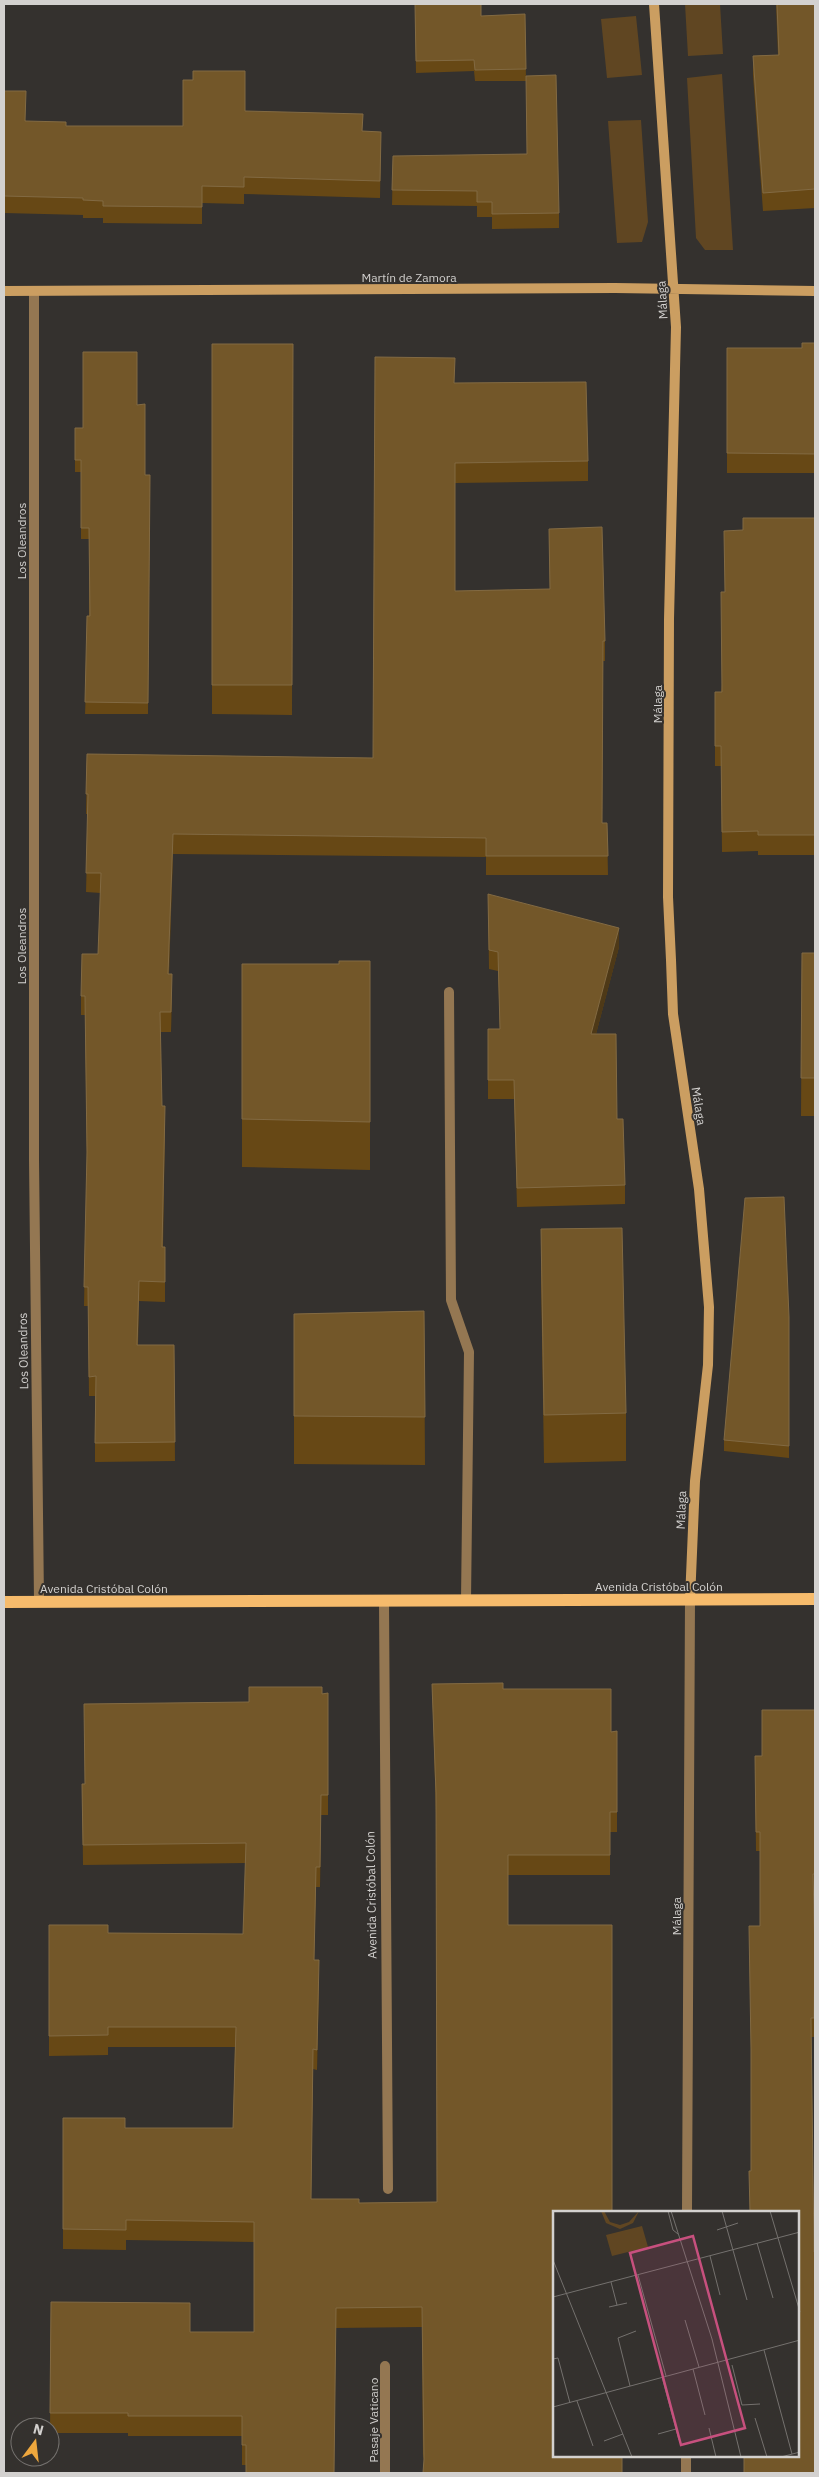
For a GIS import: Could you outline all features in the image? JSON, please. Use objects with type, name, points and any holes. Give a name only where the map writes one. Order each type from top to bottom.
[{"type":"main road","name":"Avenida Cristóbal Colón","points":[[4,1602],[815,1600]]},
{"type":"street","name":"Málaga","points":[[654,4],[675,288],[676,343],[669,619],[669,906],[673,1014],[699,1189],[708,1307],[707,1375],[695,1481],[690,1600],[687,2211]]},
{"type":"street","name":"Martín de Zamora","points":[[4,291],[675,288],[815,291]]},
{"type":"street","name":"Los Oleandros","points":[[34,291],[34,1150],[39,1601]]},
{"type":"street","points":[[450,992],[451,1300],[469,1352],[466,1600]]},
{"type":"street","name":"Avenida Cristóbal Colón","points":[[384,1602],[388,2189]]},
{"type":"street","name":"Pasaje Vaticano","points":[[385,2366],[386,2473]]},
{"type":"street","points":[[686,2457],[686,2473]]},
{"type":"shaded area","points":[[685,4],[720,4],[723,54],[688,56]]},
{"type":"shaded area","points":[[636,16],[642,75],[607,78],[601,19]]},
{"type":"shaded area","points":[[722,74],[733,250],[705,250],[696,238],[687,78]]},
{"type":"shaded area","points":[[641,120],[648,222],[642,242],[617,243],[608,121]]},
{"type":"building","points":[[415,4],[481,4],[481,16],[525,14],[526,69],[475,70],[474,60],[416,61]]},
{"type":"building","points":[[777,4],[815,4],[815,189],[763,193],[753,56],[779,55]]},
{"type":"building","points":[[193,71],[245,71],[245,111],[363,114],[362,131],[381,132],[380,181],[244,177],[244,187],[202,186],[202,207],[103,206],[103,201],[83,200],[83,198],[4,196],[4,91],[26,91],[25,121],[66,122],[66,126],[183,126],[183,80],[193,80]]},
{"type":"building","points":[[556,75],[559,213],[492,214],[492,202],[477,202],[477,191],[392,190],[393,156],[527,154],[526,76]]},
{"type":"building","points":[[802,343],[815,343],[815,454],[727,453],[727,348],[802,348]]},
{"type":"building","points":[[212,344],[293,344],[292,685],[212,685]]},
{"type":"building","points":[[83,352],[137,352],[137,405],[145,404],[145,475],[150,475],[148,703],[85,702],[87,616],[90,616],[89,528],[81,528],[81,460],[75,460],[75,428],[83,428]]},
{"type":"building","points":[[375,357],[455,358],[454,383],[586,382],[588,461],[455,463],[455,591],[550,589],[549,529],[602,527],[605,641],[603,641],[602,823],[607,823],[608,856],[486,856],[486,838],[173,834],[168,974],[172,974],[171,1012],[160,1012],[162,1106],[165,1106],[162,1247],[165,1247],[165,1282],[139,1281],[137,1345],[174,1345],[175,1442],[95,1443],[96,1376],[89,1377],[88,1287],[84,1287],[87,1152],[85,996],[81,996],[82,954],[98,954],[101,873],[86,873],[87,754],[373,758]]},
{"type":"building","points":[[743,518],[815,518],[815,835],[758,835],[758,831],[722,832],[721,746],[715,746],[715,692],[722,692],[721,592],[725,592],[724,531],[743,530]]},
{"type":"building","points":[[488,894],[619,928],[591,1034],[616,1034],[617,1119],[623,1119],[625,1185],[517,1188],[514,1080],[488,1080],[488,1029],[500,1029],[498,952],[489,950]]},
{"type":"building","points":[[802,953],[815,953],[815,1078],[801,1078]]},
{"type":"building","points":[[339,961],[370,961],[370,1122],[242,1119],[242,964],[339,964]]},
{"type":"building","points":[[784,1197],[789,1317],[789,1446],[724,1440],[745,1198]]},
{"type":"building","points":[[622,1228],[626,1413],[544,1415],[541,1229]]},
{"type":"building","points":[[424,1311],[425,1417],[294,1416],[294,1314]]},
{"type":"building","points":[[503,1683],[503,1689],[611,1689],[611,1732],[617,1731],[617,1812],[610,1812],[610,1855],[508,1855],[508,1925],[612,1925],[612,2211],[553,2211],[553,2457],[622,2457],[622,2473],[423,2473],[422,2307],[336,2308],[334,2473],[246,2473],[246,2445],[242,2445],[242,2416],[128,2416],[128,2413],[50,2413],[51,2302],[190,2303],[190,2332],[254,2332],[254,2222],[126,2220],[126,2230],[63,2229],[63,2118],[125,2118],[125,2128],[233,2128],[236,2027],[108,2027],[108,2035],[49,2036],[49,1925],[108,1925],[108,1933],[243,1934],[246,1843],[83,1845],[82,1784],[85,1784],[84,1704],[249,1702],[249,1687],[322,1687],[322,1694],[328,1693],[328,1795],[321,1795],[320,1867],[316,1867],[314,1960],[319,1960],[317,2050],[313,2049],[311,2199],[359,2199],[359,2203],[437,2202],[436,1793],[432,1684]]},
{"type":"building","points":[[762,1710],[815,1710],[815,1874],[813,1874],[815,1956],[814,2018],[811,2018],[815,2252],[815,2473],[744,2473],[744,2457],[799,2457],[799,2211],[750,2211],[751,2049],[749,1926],[760,1926],[760,1832],[756,1832],[755,1756],[762,1756]]}]
